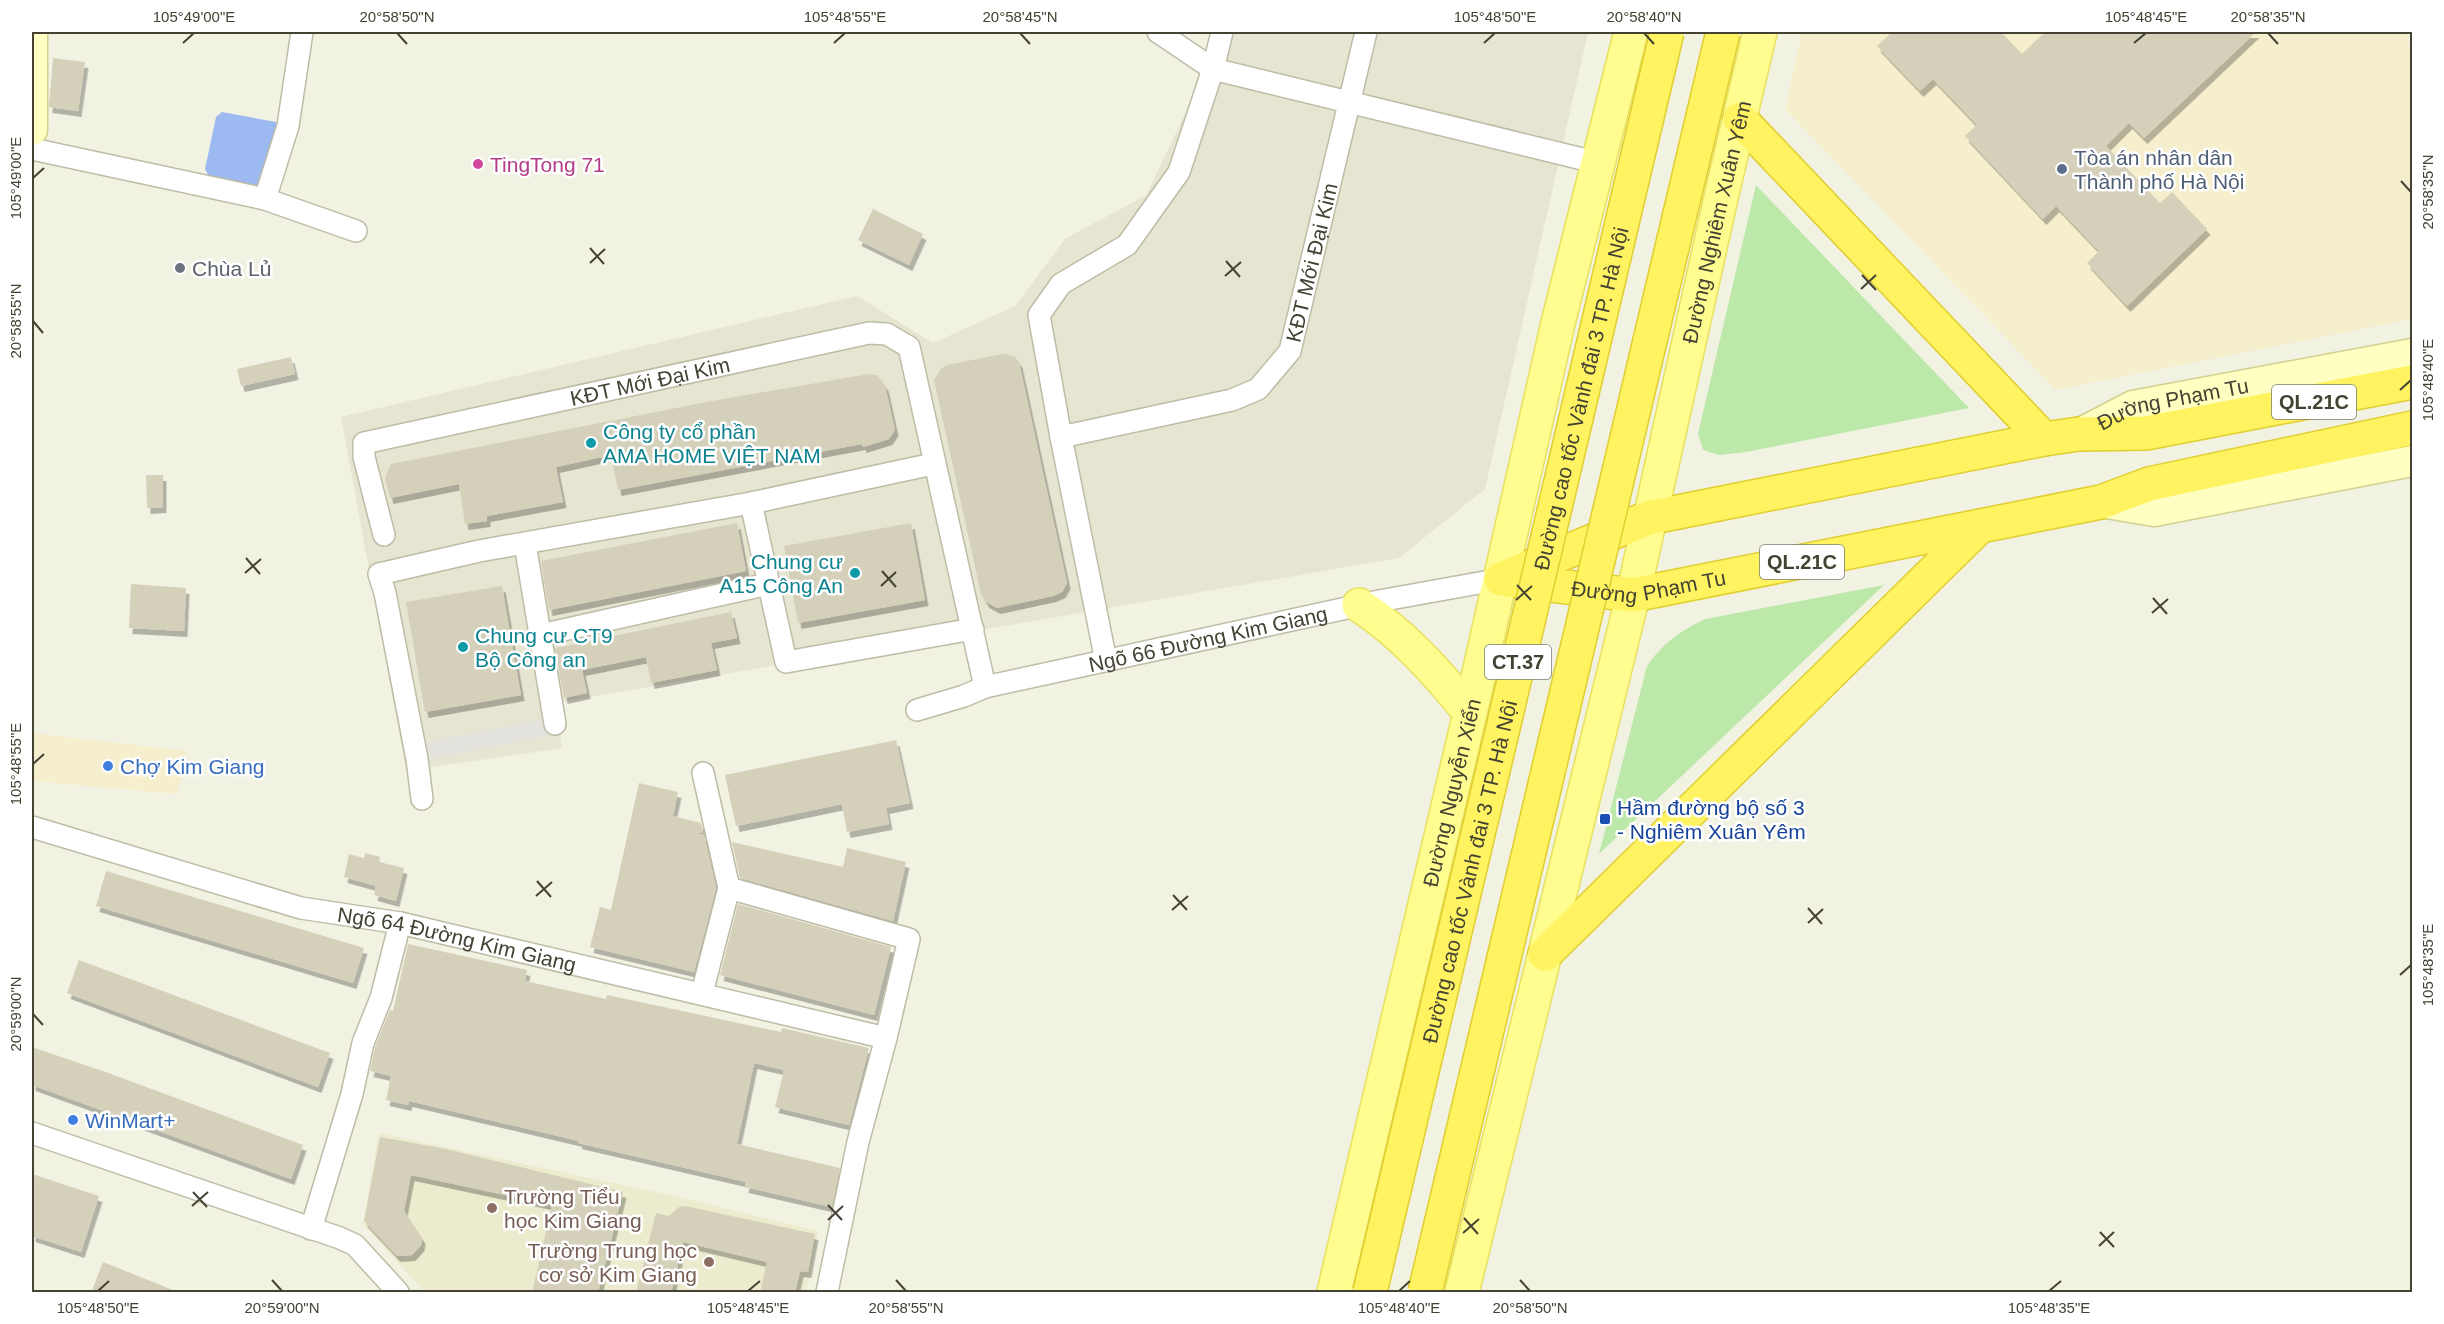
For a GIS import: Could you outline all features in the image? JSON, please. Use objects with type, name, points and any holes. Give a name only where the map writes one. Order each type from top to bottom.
[{"type":"highway","name":"Đường cao tốc Vành đai 3 TP. Hà Nội","points":[[1370,1293],[1667,32]]},
{"type":"highway","name":"CT.37","points":[[1425,1293],[1723,32]]},
{"type":"highway","points":[[1740,119],[2044,439]]},
{"type":"highway","name":"Đường Phạm Tu","points":[[1501,579],[1648,518],[2044,439],[2079,434],[2146,433],[2412,382]]},
{"type":"highway","name":"Đường Phạm Tu","points":[[1501,579],[1633,595],[2101,502],[2149,484],[2412,428]]},
{"type":"highway","points":[[1545,954],[1979,527]]},
{"type":"main road","points":[[1599,163],[1631,32]]},
{"type":"main road","name":"Đường Nghiêm Xuân Yêm","points":[[1648,518],[1760,32]]},
{"type":"main road","points":[[32,33],[32,130]]},
{"type":"main road","name":"Đường Nguyễn Xiển","points":[[1334,1293],[1566,292],[1599,163]]},
{"type":"main road","name":"Đường Phạm Tu","points":[[2079,434],[2133,406],[2412,354]]},
{"type":"main road","name":"Đường Phạm Tu","points":[[2101,502],[2154,511],[2412,461]]},
{"type":"main road","points":[[1462,1293],[1633,595],[1648,518]]},
{"type":"main road","points":[[1359,605],[1390,628],[1470,712]]},
{"type":"main road","points":[[1434,1293],[1459,1192],[1494,1161]]},
{"type":"street","points":[[266,199],[288,126],[302,32]]},
{"type":"street","points":[[1158,32],[1213,69],[1599,163]]},
{"type":"street","points":[[1106,661],[1039,315],[1061,285],[1127,244],[1179,172],[1213,69],[1222,32]]},
{"type":"street","name":"KĐT Mới Đại Kim","points":[[1061,437],[1232,400],[1258,389],[1290,351],[1366,32]]},
{"type":"street","points":[[32,149],[266,199],[356,231]]},
{"type":"street","name":"KĐT Mới Đại Kim","points":[[384,535],[364,457],[364,444],[869,333],[887,334],[909,347],[933,464],[985,687]]},
{"type":"street","points":[[422,799],[417,759],[385,593],[379,574],[479,551],[751,503],[933,464]]},
{"type":"street","points":[[751,503],[786,662],[973,629]]},
{"type":"street","points":[[525,544],[555,724]]},
{"type":"street","name":"Ngõ 66 Đường Kim Giang","points":[[917,710],[985,687],[1359,605],[1501,579]]},
{"type":"street","points":[[541,635],[768,584]]},
{"type":"street","points":[[702,993],[729,888],[703,773]]},
{"type":"street","name":"Ngõ 64 Đường Kim Giang","points":[[32,827],[301,908],[400,923],[886,1038]]},
{"type":"street","points":[[729,888],[909,939],[886,1038],[858,1142],[827,1293]]},
{"type":"street","points":[[315,1234],[363,1043],[381,998],[400,923]]},
{"type":"street","points":[[32,1133],[315,1234],[355,1245],[398,1293]]},
{"type":"shaded area","points":[[1210,32],[1588,32],[1485,489],[1399,558],[556,703],[562,748],[406,771],[341,417],[857,296],[933,343],[1015,306],[1065,239],[1146,195],[1199,85]]},
{"type":"shaded area","points":[[1802,32],[2407,32],[2412,61],[2412,319],[2056,390],[1785,109]]},
{"type":"shaded area","points":[[548,718],[552,735],[430,759],[426,742]]},
{"type":"shaded area","name":"Chợ Kim Giang","points":[[32,733],[187,751],[177,794],[32,781]]},
{"type":"shaded area","name":"Trường Tiểu học Kim Giang","points":[[379,1133],[684,1198],[818,1231],[806,1292],[425,1292],[363,1224]]},
{"type":"green space","points":[[1756,185],[1969,408],[1746,452],[1719,455],[1703,450],[1698,434]]},
{"type":"green space","points":[[1884,585],[1599,854],[1647,666],[1666,644],[1705,619]]},
{"type":"water","points":[[222,112],[276,122],[277,128],[263,186],[255,189],[209,177],[205,169],[216,117]]},
{"type":"building","name":"Tòa án nhân dân Thành phố Hà Nội","points":[[1892,32],[2001,32],[2022,54],[2045,32],[2256,32],[2144,138],[2129,123],[2106,146],[2160,203],[2172,192],[2207,229],[2127,306],[2087,263],[2099,251],[2056,206],[2043,219],[1965,136],[1977,125],[1933,79],[1920,91],[1877,46]]},
{"type":"building","points":[[53,58],[85,62],[78,111],[49,107]]},
{"type":"building","points":[[873,209],[923,234],[909,265],[858,240]]},
{"type":"building","points":[[1003,354],[1014,356],[1019,362],[1067,583],[1062,592],[1053,596],[997,608],[986,602],[981,594],[934,380],[941,369],[947,365]]},
{"type":"building","points":[[291,357],[295,374],[241,386],[237,369]]},
{"type":"building","points":[[869,374],[877,375],[885,385],[895,430],[889,439],[863,447],[862,444],[618,490],[611,455],[556,467],[563,502],[487,516],[487,521],[465,524],[459,484],[390,498],[385,478],[391,464],[712,401]]},
{"type":"building","points":[[146,475],[163,475],[163,507],[147,508]]},
{"type":"building","points":[[737,523],[746,571],[549,610],[541,561]]},
{"type":"building","name":"Chung cư A15 Công An","points":[[911,523],[925,600],[798,623],[784,546]]},
{"type":"building","points":[[131,584],[186,588],[184,631],[129,628]]},
{"type":"building","name":"Chung cư CT9 Bộ Công an","points":[[502,586],[521,695],[425,712],[406,602]]},
{"type":"building","points":[[731,612],[737,638],[711,643],[717,670],[651,683],[646,657],[582,670],[587,693],[564,698],[555,648]]},
{"type":"building","points":[[896,740],[910,803],[886,808],[889,824],[847,832],[842,804],[736,826],[725,775]]},
{"type":"building","points":[[639,783],[678,792],[673,816],[701,823],[703,832],[696,834],[704,835],[716,888],[694,972],[590,947],[600,907],[611,910]]},
{"type":"building","points":[[732,842],[843,867],[847,848],[906,862],[893,921],[740,878]]},
{"type":"building","points":[[365,853],[380,857],[379,862],[404,868],[396,901],[374,895],[376,886],[344,877],[349,854],[364,858]]},
{"type":"building","points":[[106,871],[364,948],[353,983],[96,906]]},
{"type":"building","points":[[738,904],[891,947],[874,1015],[720,975]]},
{"type":"building","points":[[408,944],[527,970],[525,981],[606,999],[607,995],[781,1032],[782,1028],[869,1048],[849,1125],[775,1107],[784,1070],[754,1063],[737,1144],[840,1168],[832,1207],[745,1187],[746,1182],[578,1143],[579,1141],[409,1101],[408,1105],[386,1100],[391,1076],[370,1071],[375,1047],[390,1010],[393,1011]]},
{"type":"building","points":[[79,960],[330,1053],[318,1087],[67,993]]},
{"type":"building","points":[[32,1047],[303,1145],[291,1179],[32,1085]]},
{"type":"building","points":[[380,1137],[446,1149],[623,1192],[598,1293],[532,1293],[552,1205],[411,1175],[404,1211],[422,1238],[421,1245],[412,1255],[397,1256],[364,1221]]},
{"type":"building","points":[[32,1174],[99,1196],[81,1252],[32,1236]]},
{"type":"building","points":[[685,1206],[815,1234],[808,1272],[800,1271],[795,1293],[760,1293],[767,1262],[683,1242],[671,1293],[636,1293],[656,1213],[669,1216],[679,1207]]},
{"type":"building","points":[[103,1262],[178,1292],[91,1293]]},
{"type":"place","name":"TingTong 71","points":[[478,164]]},
{"type":"place","name":"Tòa án nhân dân Thành phố Hà Nội","points":[[2062,169]]},
{"type":"place","name":"Chùa Lủ","points":[[180,268]]},
{"type":"place","name":"Công ty cổ phần AMA HOME VIỆT NAM","points":[[591,443]]},
{"type":"place","name":"Chung cư A15 Công An","points":[[855,573]]},
{"type":"place","name":"Chung cư CT9 Bộ Công an","points":[[463,647]]},
{"type":"place","name":"Chợ Kim Giang","points":[[108,766]]},
{"type":"place","name":"Hầm đường bộ số 3 - Nghiêm Xuân Yêm","points":[[1605,819]]},
{"type":"place","name":"WinMart+","points":[[73,1120]]},
{"type":"place","name":"Trường Tiểu học Kim Giang","points":[[492,1208]]},
{"type":"place","name":"Trường Trung học cơ sở Kim Giang","points":[[709,1262]]}]
